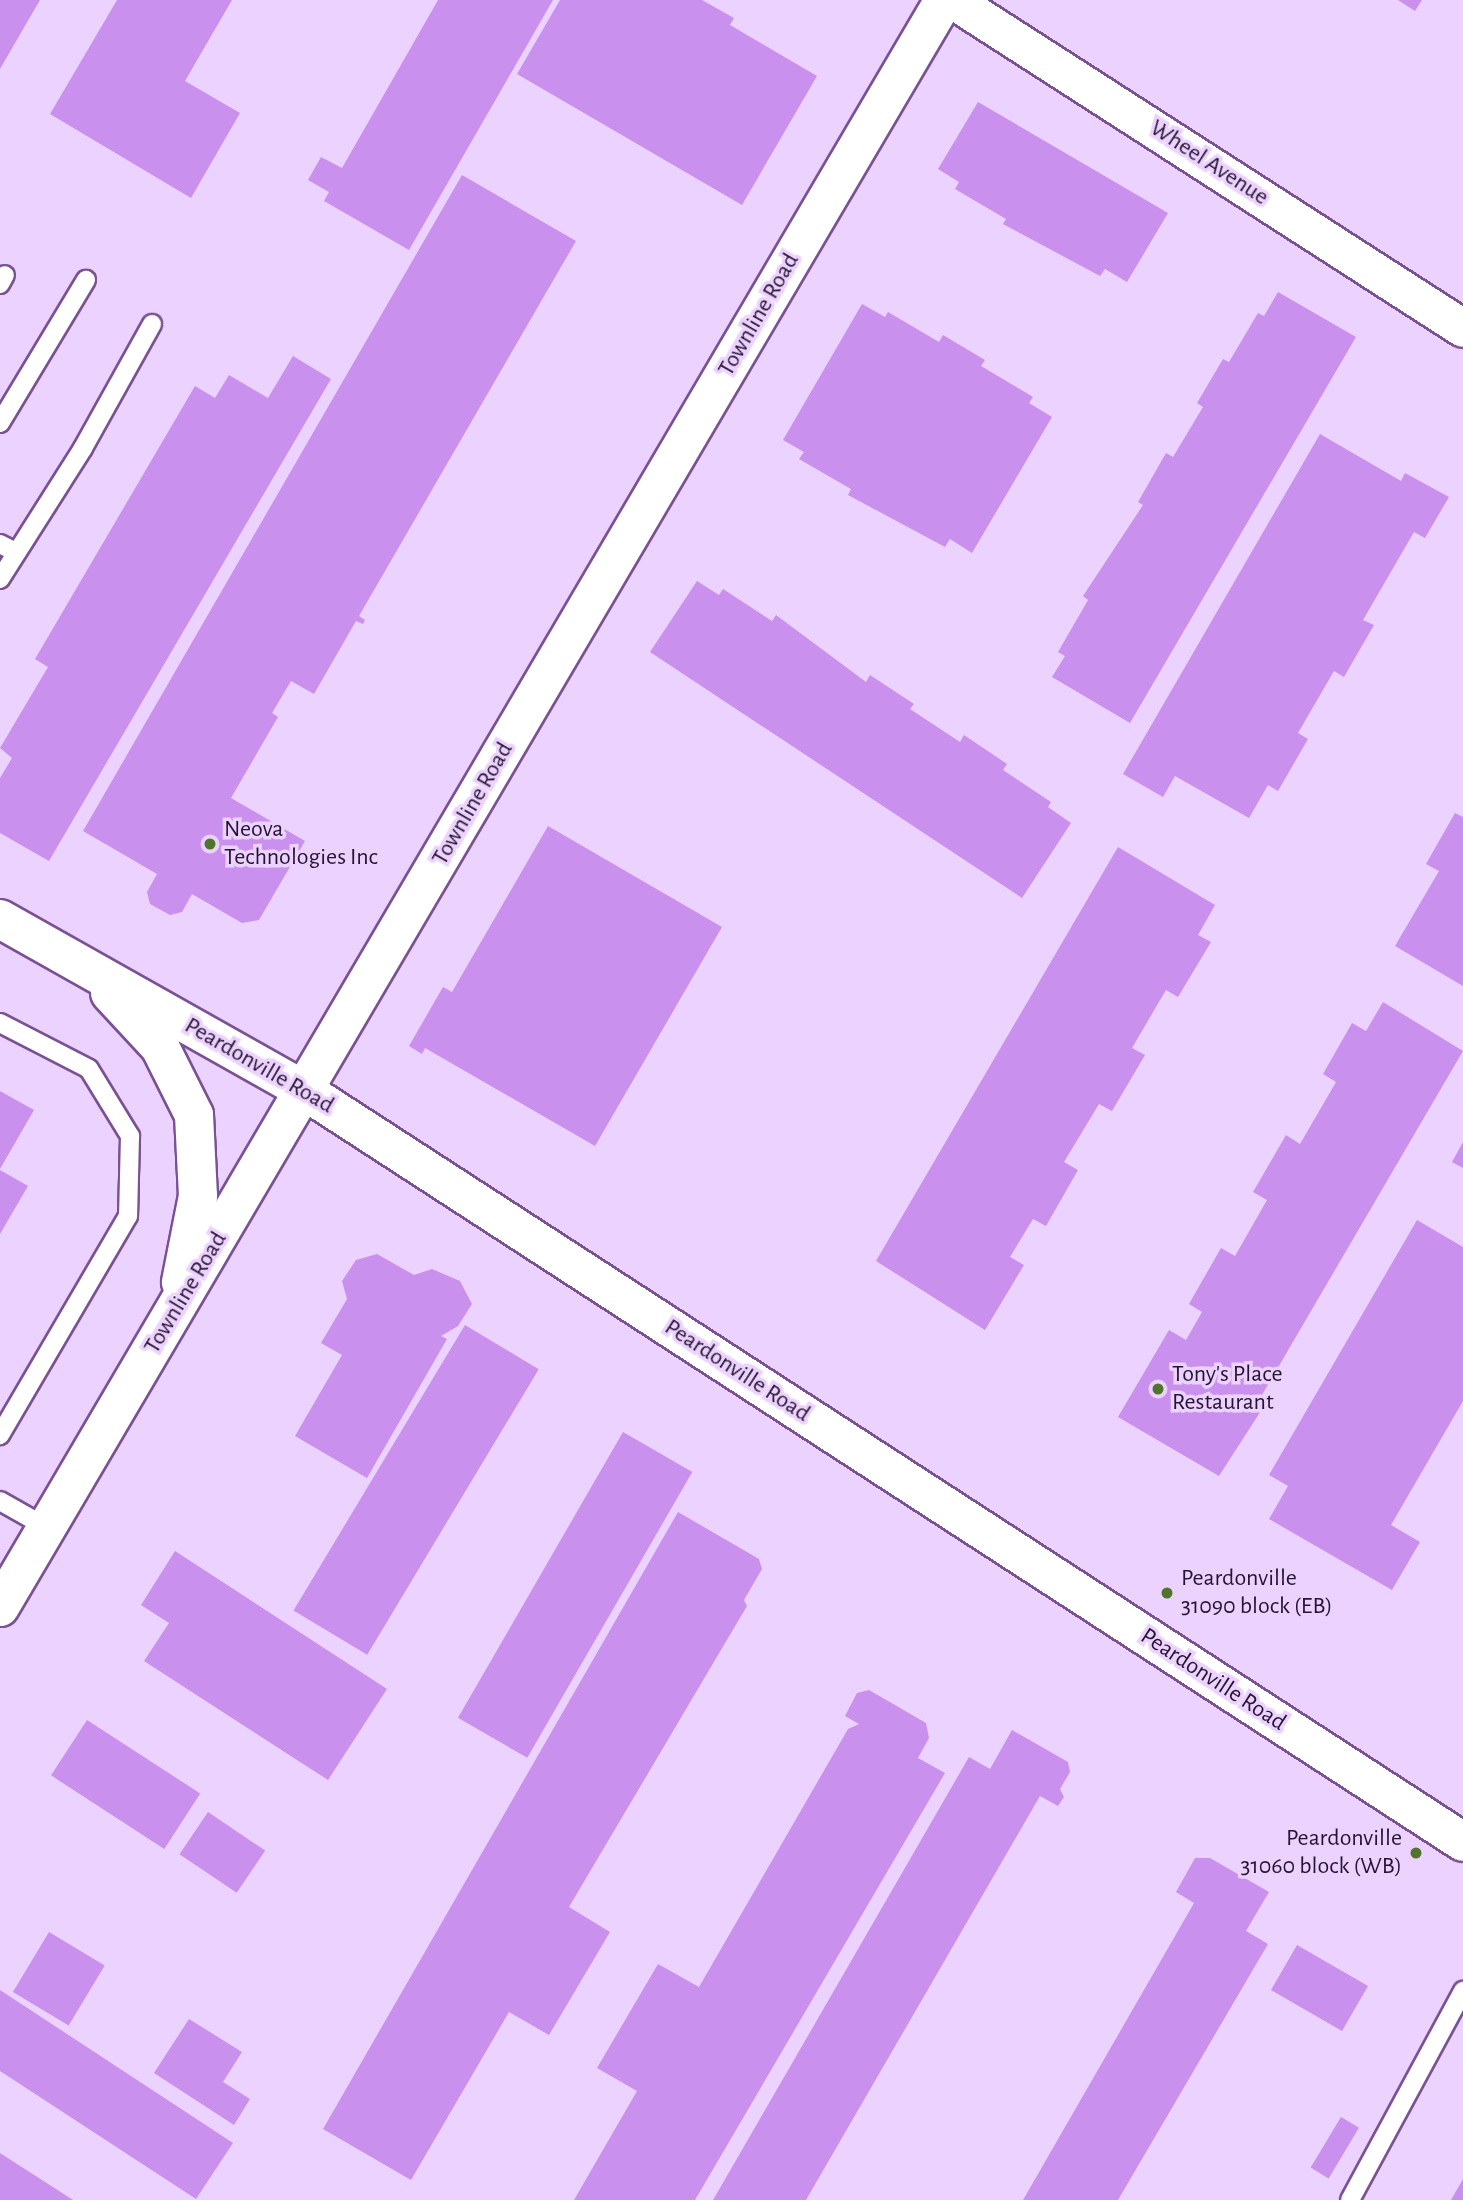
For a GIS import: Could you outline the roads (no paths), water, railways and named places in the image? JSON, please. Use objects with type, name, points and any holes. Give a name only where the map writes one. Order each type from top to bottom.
[{"type":"main road","name":"Townline Road","points":[[0,1607],[944,0]]},
{"type":"main road","name":"Peardonville Road","points":[[0,919],[305,1091],[1463,1842]]},
{"type":"main road","points":[[87,968],[160,1047],[194,1115],[198,1196],[176,1311]]},
{"type":"street","name":"Wheel Avenue","points":[[953,0],[1463,328]]},
{"type":"lane","points":[[0,423],[86,280]]},
{"type":"lane","points":[[0,579],[8,548],[83,448],[152,324]]},
{"type":"lane","points":[[0,1023],[89,1069],[130,1136],[128,1216],[0,1435]]},
{"type":"lane","points":[[0,1501],[46,1527]]},
{"type":"lane","points":[[1350,2200],[1463,1991]]},
{"type":"place","name":"Neova Technologies Inc","points":[[210,844]]},
{"type":"place","name":"Tony's Place Restaurant","points":[[1158,1389]]},
{"type":"place","name":"Peardonville 31090 block (EB)","points":[[1167,1593]]},
{"type":"place","name":"Peardonville 31060 block (WB)","points":[[1416,1853]]}]
